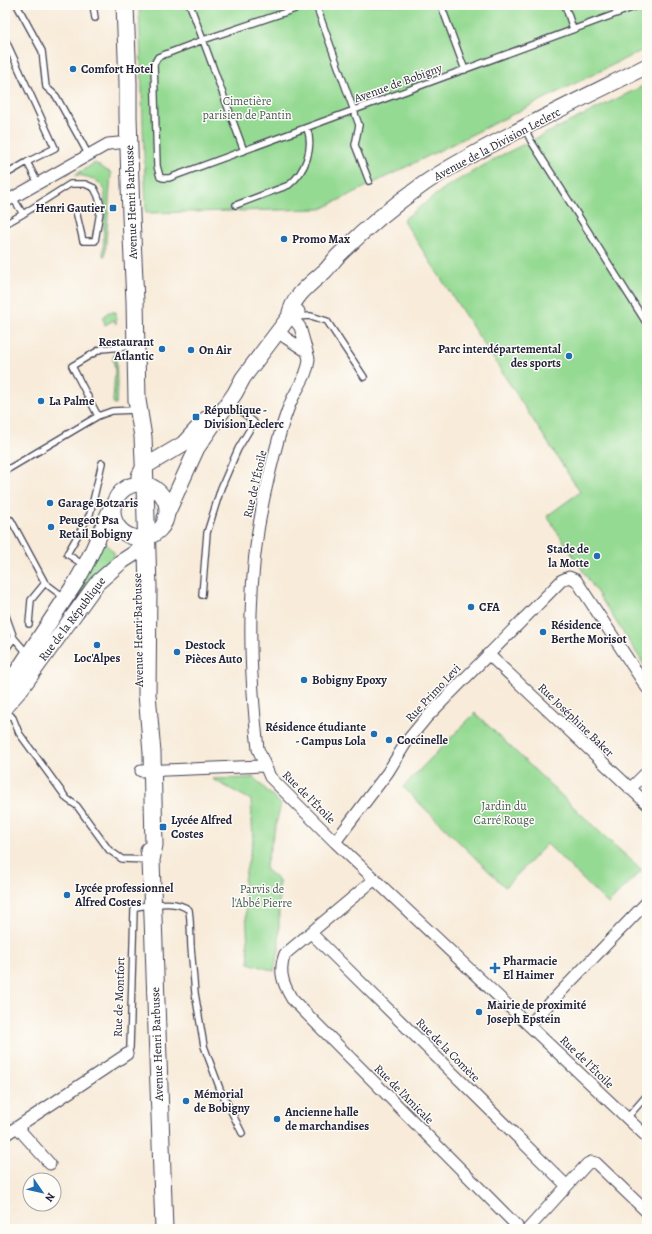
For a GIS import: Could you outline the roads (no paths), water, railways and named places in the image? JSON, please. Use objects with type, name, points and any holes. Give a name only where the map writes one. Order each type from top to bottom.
[{"type":"main road","name":"Avenue Henri Barbusse","points":[[125,5],[136,345],[136,405],[132,430],[139,485],[139,543],[147,694],[146,770],[154,845],[151,860],[152,905],[164,1229]]},
{"type":"main road","name":"Avenue de la Division Leclerc","points":[[165,518],[197,448],[229,402],[243,378],[289,317],[298,311],[304,304],[324,271],[341,253],[371,225],[425,183],[460,161],[524,127],[647,66]]},
{"type":"main road","name":"Avenue de la Division Leclerc","points":[[144,467],[183,444],[203,424],[230,388],[243,378]]},
{"type":"main road","name":"Avenue Henri Barbusse","points":[[136,405],[143,437],[144,467],[139,485]]},
{"type":"main road","points":[[139,485],[156,489],[164,498],[167,509],[165,518]]},
{"type":"main road","name":"Rue de la République","points":[[5,690],[85,566],[100,534],[107,514],[115,501],[122,491],[139,485]]},
{"type":"main road","points":[[115,501],[113,513],[116,525],[124,534],[139,543]]},
{"type":"main road","name":"Rue de la République","points":[[5,708],[20,690],[97,583],[139,543],[156,533],[165,518]]},
{"type":"street","points":[[9,200],[108,144],[129,142]]},
{"type":"street","name":"Rue de l'Étoile","points":[[289,317],[300,326],[309,360],[308,368],[290,403],[268,478],[259,519],[253,566],[250,645],[258,749],[264,766],[270,777],[335,842],[647,1137]]},
{"type":"street","points":[[278,331],[306,352]]},
{"type":"street","name":"Rue Primo Levi","points":[[335,842],[388,772],[406,740],[488,654],[562,580],[569,577],[576,580],[647,688]]},
{"type":"street","name":"Rue Joséphine Baker","points":[[488,654],[647,804]]},
{"type":"street","points":[[146,770],[264,766]]},
{"type":"street","points":[[630,789],[647,772]]},
{"type":"street","points":[[311,933],[374,879]]},
{"type":"street","points":[[529,1025],[647,902]]},
{"type":"street","name":"Rue de l'Amicale","points":[[311,933],[285,954],[282,961],[280,972],[285,987],[292,999],[517,1226],[517,1229]]},
{"type":"street","name":"Rue de la Comète","points":[[311,933],[567,1186]]},
{"type":"street","name":"Rue de Montfort","points":[[5,1135],[127,1054]]},
{"type":"street","points":[[17,1127],[50,1164]]},
{"type":"street","points":[[528,1229],[587,1164],[591,1162],[596,1163],[647,1212]]},
{"type":"lane","points":[[93,5],[95,18]]},
{"type":"lane","points":[[190,5],[244,151]]},
{"type":"lane","points":[[203,40],[307,5]]},
{"type":"lane","points":[[316,5],[359,125],[355,145],[368,181]]},
{"type":"lane","points":[[441,5],[464,70]]},
{"type":"lane","points":[[565,5],[573,29]]},
{"type":"lane","name":"Avenue de Bobigny","points":[[203,40],[158,56],[154,64],[157,166],[159,175],[163,178],[169,178],[244,151],[640,5]]},
{"type":"lane","points":[[18,7],[42,51],[46,87],[56,96],[88,154]]},
{"type":"lane","points":[[5,40],[55,148],[5,175]]},
{"type":"lane","points":[[524,127],[531,141],[647,324]]},
{"type":"lane","points":[[236,205],[289,185],[296,179],[305,164],[310,146],[310,138],[307,128]]},
{"type":"lane","points":[[27,162],[38,183]]},
{"type":"lane","points":[[5,224],[70,184],[85,184],[94,188],[98,196],[100,206],[95,240],[83,241],[76,211]]},
{"type":"lane","points":[[9,200],[23,214]]},
{"type":"lane","points":[[289,317],[311,316],[327,321],[364,377]]},
{"type":"lane","points":[[98,416],[72,366],[102,349],[136,345]]},
{"type":"lane","points":[[202,595],[207,533],[218,496],[238,449],[254,422],[229,402]]},
{"type":"lane","points":[[5,471],[98,416],[136,405]]},
{"type":"lane","points":[[85,566],[67,554],[90,514],[102,463]]},
{"type":"lane","points":[[5,523],[11,520],[45,583],[65,598]]},
{"type":"lane","points":[[29,624],[31,600],[45,583]]},
{"type":"lane","points":[[5,613],[14,638],[29,654]]},
{"type":"lane","points":[[5,650],[14,638]]},
{"type":"lane","points":[[5,708],[13,718],[19,733],[67,799],[77,806],[109,850],[122,859],[151,860]]},
{"type":"lane","points":[[152,905],[179,905],[189,910],[195,993],[204,1046],[220,1089],[242,1133]]},
{"type":"lane","name":"Rue de Montfort","points":[[127,1054],[130,1048],[134,910],[136,907],[152,905]]},
{"type":"lane","points":[[627,1118],[647,1095]]},
{"type":"place","name":"Comfort Hotel","points":[[73,69]]},
{"type":"place","name":"Henri Gautier","points":[[113,208]]},
{"type":"place","name":"Promo Max","points":[[284,239]]},
{"type":"place","name":"Restaurant Atlantic","points":[[162,349]]},
{"type":"place","name":"On Air","points":[[191,350]]},
{"type":"place","name":"Parc interdépartemental des sports","points":[[569,356]]},
{"type":"place","name":"La Palme","points":[[41,401]]},
{"type":"place","name":"République - Division Leclerc","points":[[196,417]]},
{"type":"place","name":"Garage Botzaris","points":[[50,503]]},
{"type":"place","name":"Peugeot Psa Retail Bobigny","points":[[51,527]]},
{"type":"place","name":"Stade de la Motte","points":[[597,556]]},
{"type":"place","name":"CFA","points":[[471,607]]},
{"type":"place","name":"Résidence Berthe Morisot","points":[[543,632]]},
{"type":"place","name":"Loc'Alpes","points":[[97,645]]},
{"type":"place","name":"Destock Pièces Auto","points":[[177,652]]},
{"type":"place","name":"Bobigny Epoxy","points":[[304,680]]},
{"type":"place","name":"Résidence étudiante - Campus Lola","points":[[374,734]]},
{"type":"place","name":"Coccinelle","points":[[389,740]]},
{"type":"place","name":"Lycée Alfred Costes","points":[[163,827]]},
{"type":"place","name":"Lycée professionnel Alfred Costes","points":[[67,895]]},
{"type":"place","name":"Pharmacie El Haimer","points":[[495,968]]},
{"type":"place","name":"Mairie de proximité Joseph Epstein","points":[[479,1012]]},
{"type":"place","name":"Mémorial de Bobigny","points":[[186,1101]]},
{"type":"place","name":"Ancienne halle de marchandises","points":[[277,1119]]},
{"type":"park label","name":"Cimetière parisien de Pantin","points":[[247,108]]},
{"type":"park label","name":"Jardin du Carré Rouge","points":[[504,813]]},
{"type":"park label","name":"Parvis de l'Abbé Pierre","points":[[262,896]]}]
